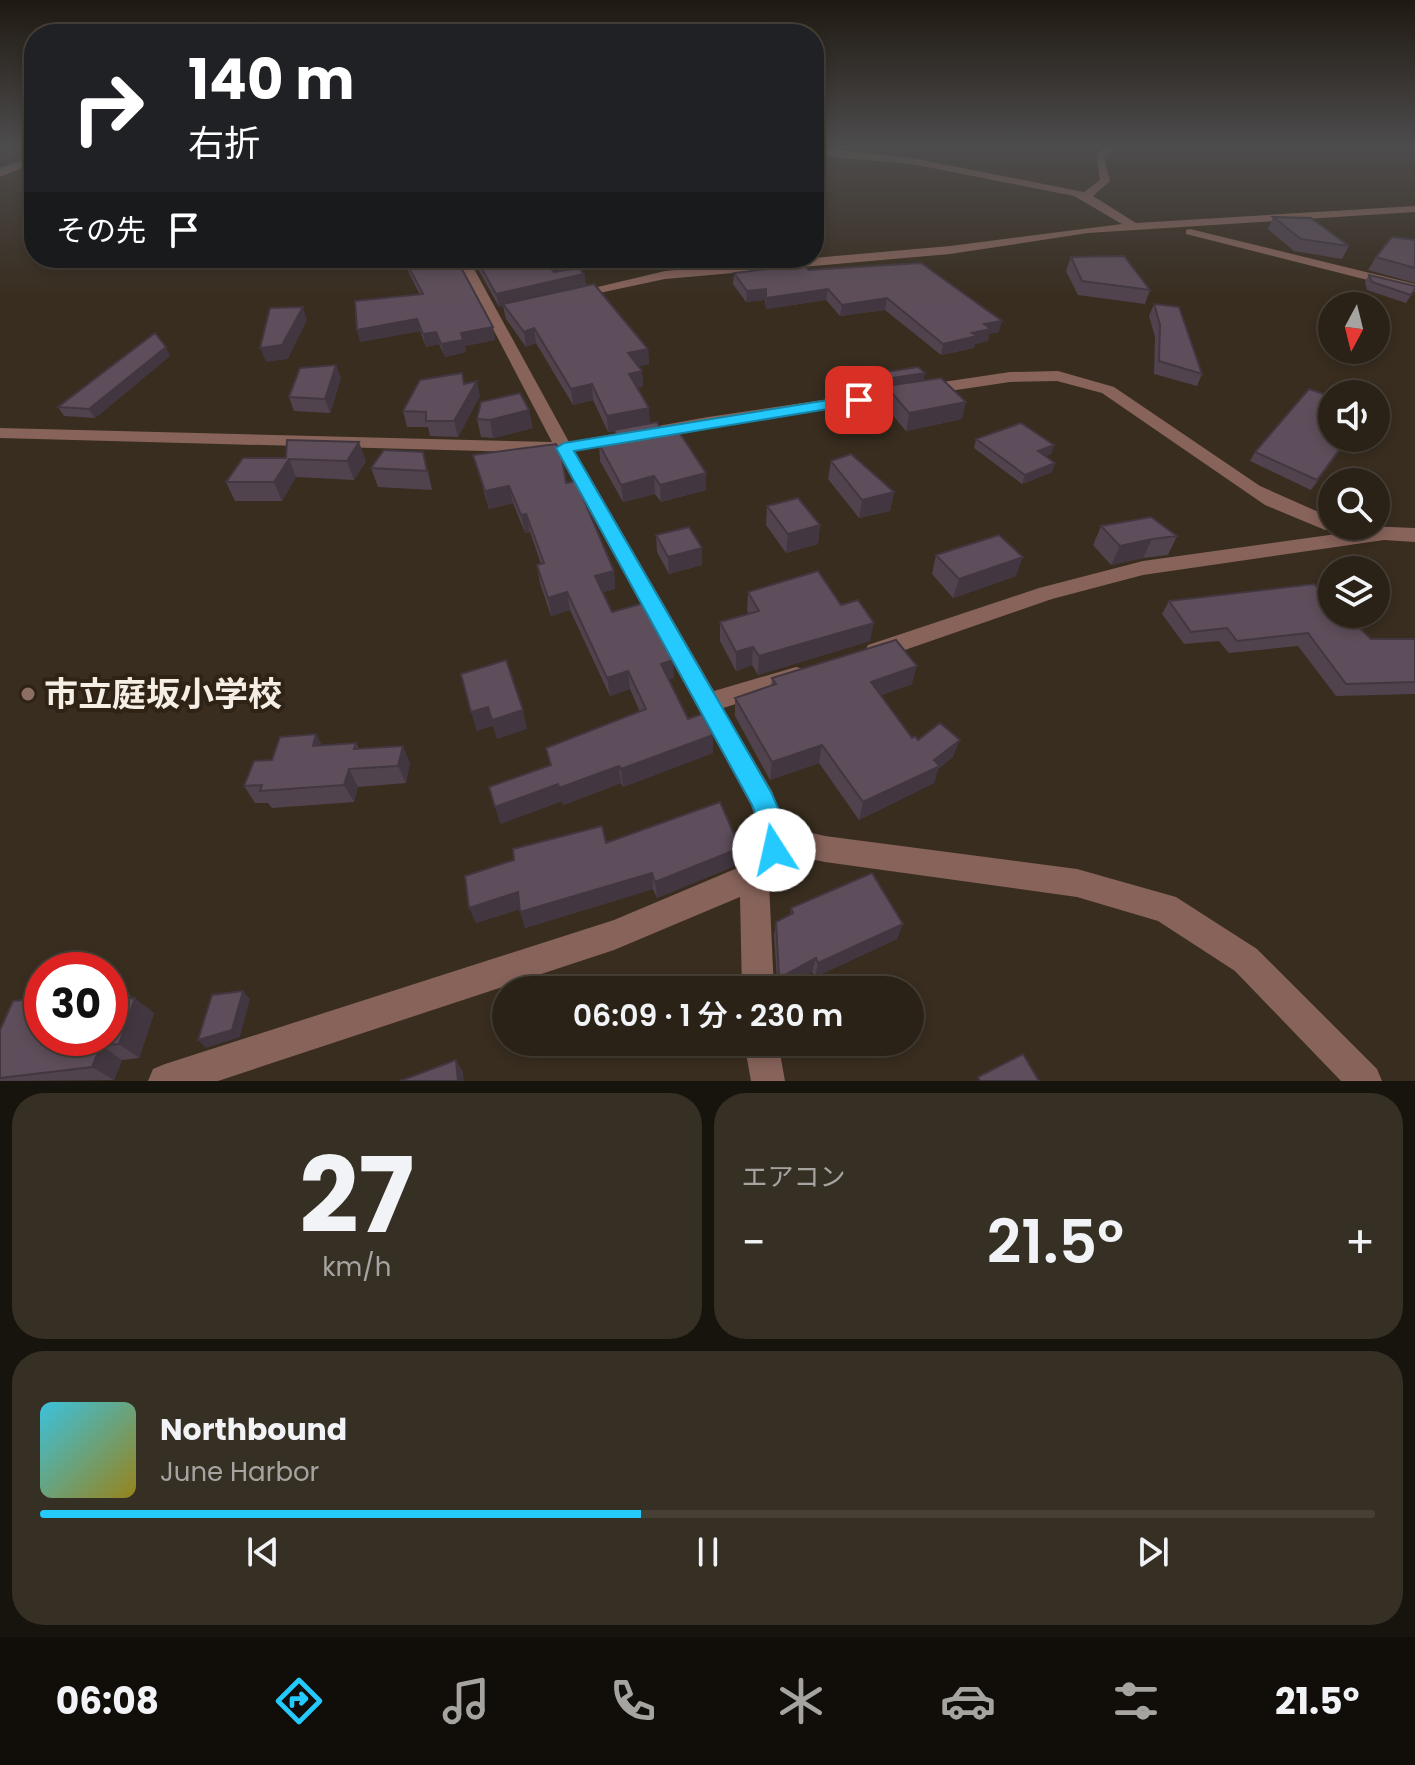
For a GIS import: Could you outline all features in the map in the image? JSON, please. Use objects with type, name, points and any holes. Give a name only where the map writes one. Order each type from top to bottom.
[{"type":"street","points":[[1088,197],[1134,227],[1206,234],[1415,288]]},
{"type":"street","points":[[824,261],[950,250],[1088,230],[1415,209]]},
{"type":"street","points":[[165,1081],[614,935],[689,906],[754,876],[771,863],[772,822],[762,800],[564,448],[498,314],[468,268]]},
{"type":"street","points":[[557,298],[665,275],[745,268]]},
{"type":"street","points":[[0,433],[564,448],[708,422],[995,380],[1058,376],[1116,394],[1253,490],[1272,501],[1318,519]]},
{"type":"street","points":[[1390,534],[1415,535]]},
{"type":"street","points":[[854,658],[1047,593],[1143,568],[1339,540]]},
{"type":"street","points":[[708,703],[810,672]]},
{"type":"street","points":[[773,838],[825,849],[1077,883],[1165,908],[1246,960],[1365,1081]]},
{"type":"street","points":[[754,876],[758,976]]},
{"type":"street","points":[[764,1056],[768,1081]]},
{"type":"building","points":[[1273,217],[1311,218],[1349,246],[1301,239]]},
{"type":"building","points":[[1392,237],[1415,240],[1415,268],[1376,257]]},
{"type":"building","points":[[1124,256],[1150,290],[1082,281],[1071,257]]},
{"type":"building","points":[[921,263],[1002,321],[984,324],[991,329],[972,333],[977,336],[943,344],[887,298],[842,305],[828,289],[766,298],[766,289],[747,291],[734,273],[777,268],[809,270]]},
{"type":"building","points":[[409,268],[461,268],[493,327],[461,333],[463,340],[441,344],[436,332],[423,334],[417,319],[357,330],[355,301],[423,294]]},
{"type":"building","points":[[482,268],[550,268],[554,272],[579,268],[584,274],[496,294]]},
{"type":"building","points":[[1369,275],[1415,286],[1415,289],[1411,295],[1372,282]]},
{"type":"building","points":[[594,284],[648,349],[628,353],[642,371],[629,374],[649,408],[607,416],[592,384],[571,389],[534,328],[524,332],[503,304]]},
{"type":"building","points":[[1154,304],[1179,307],[1202,374],[1159,361],[1160,325]]},
{"type":"building","points":[[303,307],[282,345],[260,348],[270,308]]},
{"type":"building","points":[[155,333],[166,347],[89,409],[58,407]]},
{"type":"building","points":[[336,365],[325,399],[289,397],[300,368]]},
{"type":"building","points":[[918,367],[925,373],[873,381],[867,375]]},
{"type":"building","points":[[462,373],[464,384],[477,381],[454,421],[426,421],[426,412],[403,411],[420,380]]},
{"type":"building","points":[[941,378],[966,402],[909,413],[886,386]]},
{"type":"building","points":[[1309,389],[1318,392],[1318,452],[1338,452],[1326,468],[1318,468],[1317,480],[1255,452]]},
{"type":"building","points":[[520,393],[529,410],[490,420],[477,419],[481,402]]},
{"type":"building","points":[[657,422],[661,429],[675,426],[706,473],[660,485],[654,476],[621,485],[599,444],[618,439],[614,430]]},
{"type":"building","points":[[1021,423],[1054,445],[1038,451],[1055,463],[1025,475],[976,439]]},
{"type":"building","points":[[287,440],[359,442],[347,461],[289,459],[274,482],[226,482],[243,458],[286,458]]},
{"type":"building","points":[[556,444],[561,452],[566,483],[576,481],[614,571],[595,576],[612,612],[644,603],[673,660],[661,664],[688,719],[702,714],[713,735],[621,769],[619,766],[559,788],[558,784],[495,807],[489,787],[551,765],[546,748],[646,709],[628,671],[607,678],[567,592],[548,598],[537,565],[544,563],[526,514],[521,515],[509,486],[485,491],[473,455]]},
{"type":"building","points":[[384,450],[423,452],[427,471],[371,468]]},
{"type":"building","points":[[851,454],[894,492],[862,500],[831,461]]},
{"type":"building","points":[[798,498],[820,525],[788,534],[767,506]]},
{"type":"building","points":[[1151,517],[1177,536],[1120,546],[1101,526]]},
{"type":"building","points":[[689,527],[702,548],[668,557],[656,535]]},
{"type":"building","points":[[999,535],[1023,557],[959,579],[936,555]]},
{"type":"building","points":[[818,571],[841,605],[858,600],[874,623],[759,656],[753,647],[736,652],[720,622],[759,611],[748,592]]},
{"type":"building","points":[[1314,584],[1318,588],[1318,628],[1360,628],[1371,639],[1415,639],[1415,682],[1346,684],[1308,633],[1237,641],[1227,628],[1191,632],[1169,601]]},
{"type":"building","points":[[896,640],[917,666],[871,682],[912,738],[915,736],[918,740],[940,723],[960,740],[934,760],[940,766],[863,802],[822,745],[772,762],[735,698],[776,684],[772,678]]},
{"type":"building","points":[[506,660],[523,710],[492,720],[488,707],[471,712],[461,674]]},
{"type":"building","points":[[316,734],[313,746],[356,743],[354,749],[403,746],[398,766],[349,769],[344,785],[260,791],[262,785],[244,786],[254,761],[272,760],[280,737]]},
{"type":"building","points":[[720,802],[740,848],[655,882],[652,873],[520,912],[518,892],[469,908],[465,876],[514,860],[513,849],[602,826],[606,843]]},
{"type":"building","points":[[872,873],[903,924],[818,963],[816,958],[779,976],[776,922],[793,913],[791,908]]},
{"type":"building","points":[[243,991],[232,1030],[198,1040],[212,995]]},
{"type":"building","points":[[128,998],[135,998],[128,1018]]},
{"type":"building","points":[[24,1000],[24,1056],[96,1056],[92,1067],[0,1078],[0,1030],[13,1001]]},
{"type":"building","points":[[1023,1054],[1039,1081],[980,1081],[978,1077]]},
{"type":"building","points":[[456,1060],[458,1081],[400,1081]]},
{"type":"place","name":"市立庭坂小学校","points":[[28,694]]},
{"type":"route","points":[[774,850],[772,822],[762,800],[564,448],[708,422],[859,400]]}]
